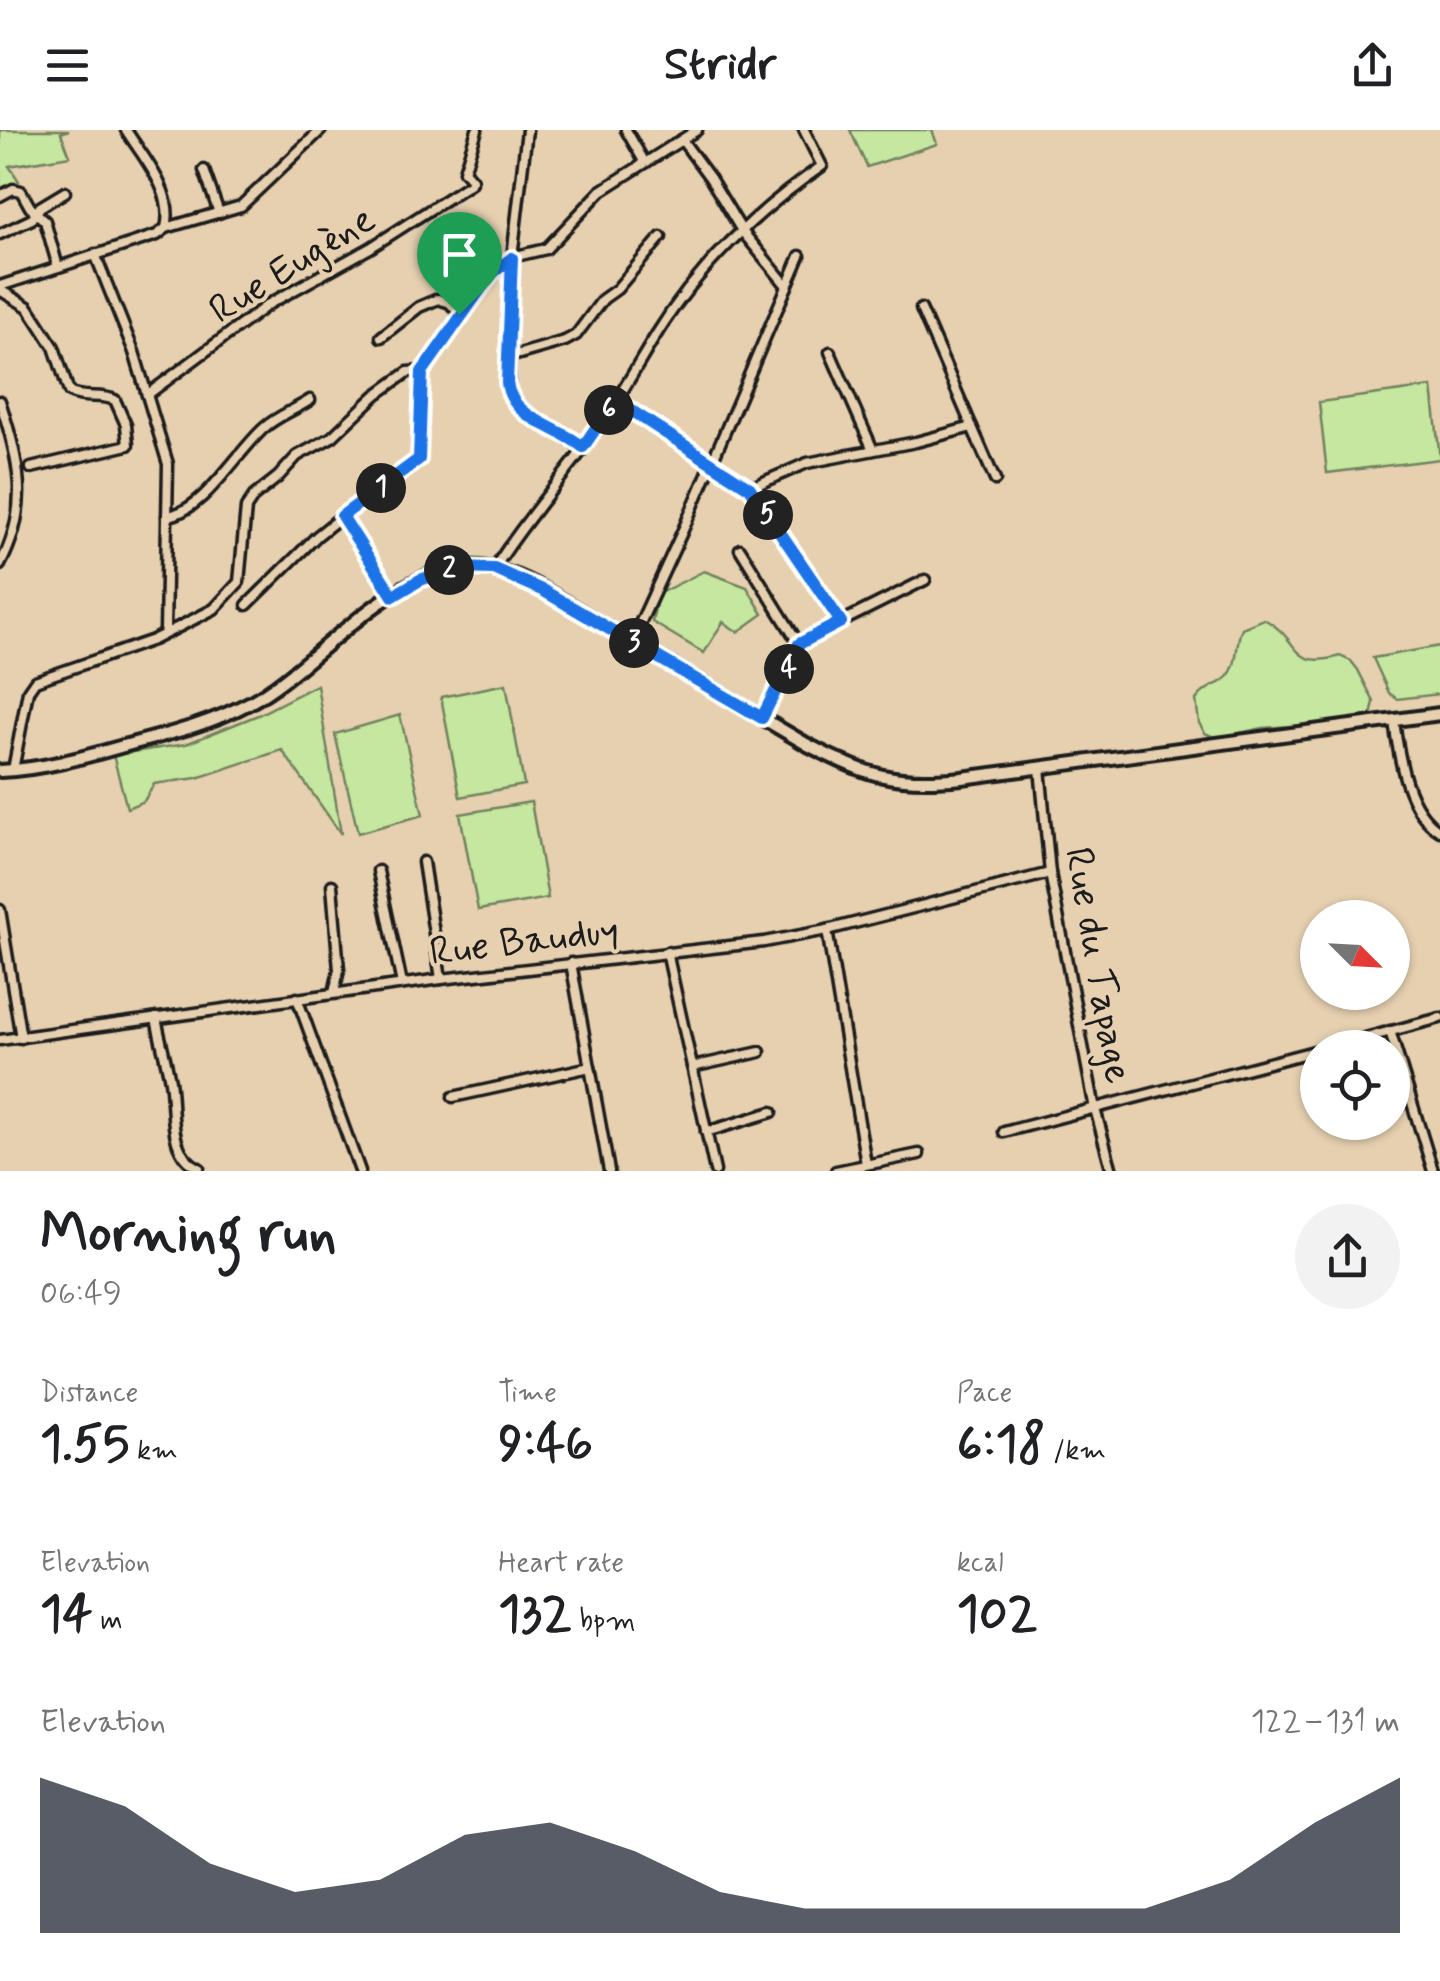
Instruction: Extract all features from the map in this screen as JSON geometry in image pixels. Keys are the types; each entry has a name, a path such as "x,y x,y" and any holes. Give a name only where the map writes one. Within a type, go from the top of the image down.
{"main road":[{"path":"0,771 80,758 193,728 225,715 282,682 342,631 393,596 420,580 456,568 494,569 544,591 844,764 889,779 920,783 1440,714"}],"street":[{"path":"0,288 158,235 166,228 242,206 322,130"},
{"name":"Rue Eugène","path":"147,395 269,304 370,248 470,184 472,180 464,171 477,130"},
{"path":"526,130 512,258 509,395 533,419 583,447"},
{"path":"626,130 644,163"},
{"path":"248,605 317,536 419,459 422,372 459,314 491,274 512,258 546,249 602,191 697,130"},
{"path":"494,569 583,447 666,322 775,198 822,166 804,130"},
{"path":"131,132 162,190 166,228"},
{"path":"682,140 742,231 787,286"},
{"path":"204,170 219,213"},
{"path":"0,196 19,189 45,221 58,267"},
{"path":"0,234 32,218 64,192"},
{"path":"509,357 570,340 661,236"},
{"path":"95,254 134,352 168,464 165,632"},
{"path":"632,641 800,256"},
{"path":"0,288 28,308 54,347 70,392 79,397 104,395 115,400 129,438 128,445 31,468"},
{"path":"381,337 419,308 438,299 450,303 459,314"},
{"path":"921,308 995,480"},
{"path":"830,352 874,450"},
{"path":"13,770 28,691 35,681 140,645 214,609 240,582 246,508 254,496 297,456 332,437 376,394 408,372 422,372"},
{"path":"167,516 178,514 198,499 263,428 310,400"},
{"path":"615,400 750,488 841,622"},
{"path":"0,401 18,455 20,504 0,564"},
{"path":"750,488 807,462 972,427"},
{"path":"342,516 393,596"},
{"path":"740,549 799,644"},
{"path":"762,718 799,644 925,580"},
{"path":"1394,721 1399,756 1422,819 1440,831"},
{"name":"Rue du Tapage","path":"1040,768 1050,873 1095,1110 1112,1171"},
{"path":"423,862 441,979"},
{"path":"378,870 402,984"},
{"name":"Rue Bauduy","path":"0,1040 498,971 764,942 828,930 1050,873"},
{"path":"332,885 339,970 334,993"},
{"path":"0,910 4,961 21,1038"},
{"path":"828,930 866,1164"},
{"path":"667,952 715,1171"},
{"path":"571,963 609,1171"},
{"path":"297,998 360,1171"},
{"path":"156,1018 178,1144 188,1162 200,1168"},
{"path":"1394,1030 1440,1018"},
{"path":"692,1067 760,1052"},
{"path":"1004,1132 1300,1055"},
{"path":"453,1096 590,1067"},
{"path":"1410,1098 1432,1171"},
{"path":"706,1132 772,1112"},
{"path":"836,1171 918,1154"}],"green space":[{"path":"0,130 69,130 61,133 70,156 9,166 19,181 0,192"},
{"path":"850,130 932,130 937,144 867,167"},
{"path":"1432,387 1440,459 1327,473 1319,402"},
{"path":"704,571 747,587 763,614 738,632 723,622 704,653 652,622 658,594"},
{"path":"1264,619 1304,656 1324,660 1340,656 1351,661 1374,702 1371,716 1359,721 1263,728 1216,738 1205,733 1199,723 1196,700 1231,671 1242,628"},
{"path":"1440,646 1440,694 1397,699 1389,693 1373,658"},
{"path":"506,684 524,785 460,797 441,697"},
{"path":"317,685 341,834 282,750 197,778 154,784 144,801 127,808 113,755 186,744 258,715"},
{"path":"400,715 423,815 358,833 335,734"},
{"path":"531,802 548,898 478,910 460,814"}],"route":[{"path":"512,258 507,383 516,404 533,419 583,447 615,400 750,488 841,622 799,644 762,718 544,591 494,569 456,568 420,580 393,596 342,516 419,459 422,372 459,314 491,274 512,258"}]}
